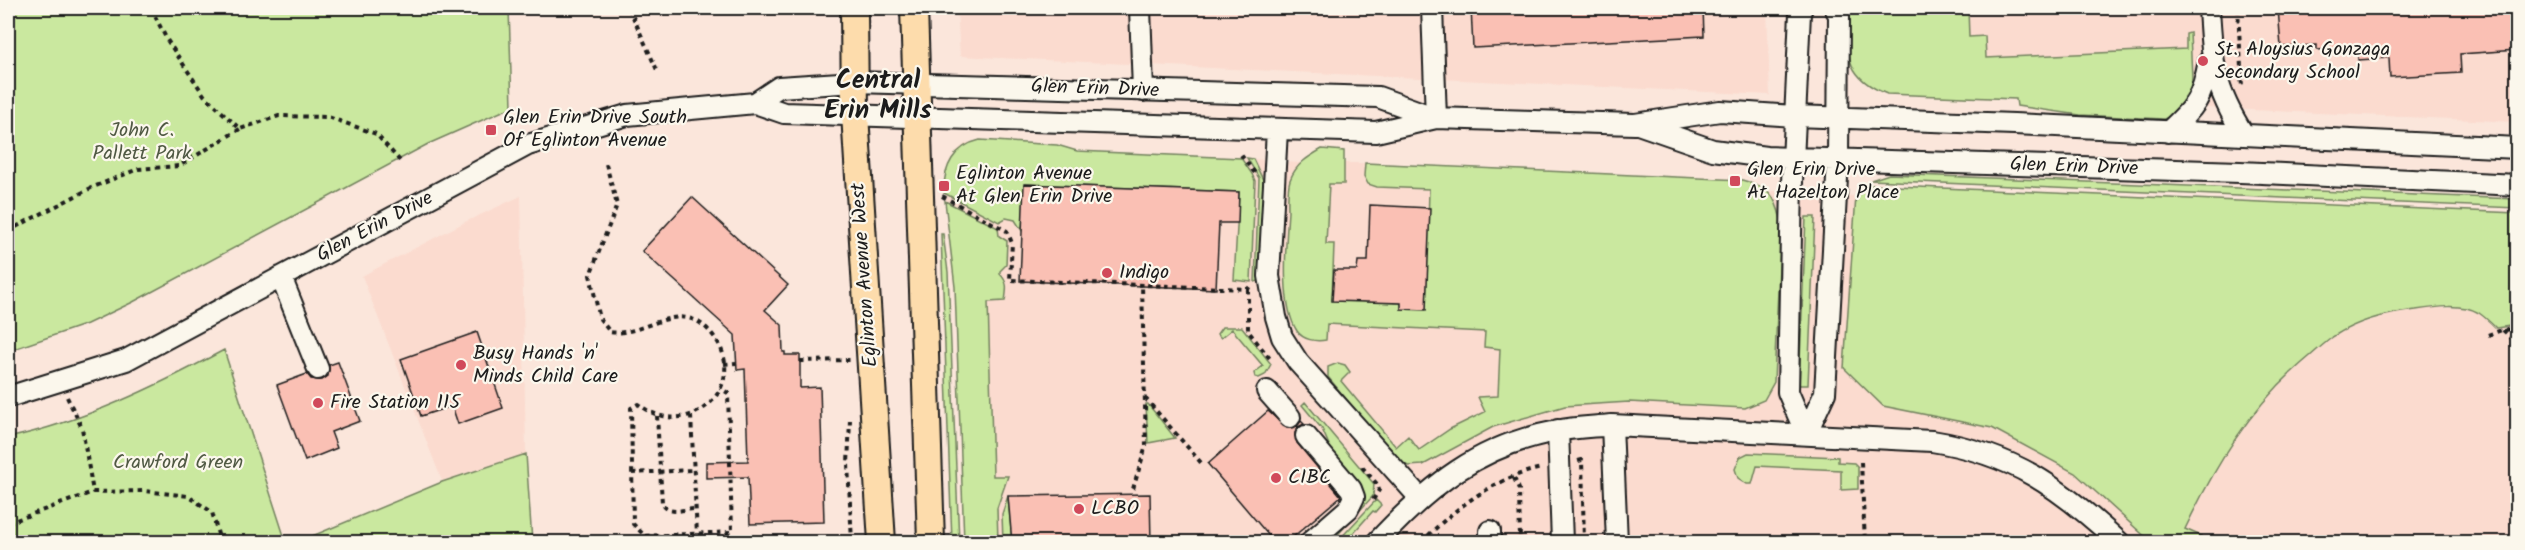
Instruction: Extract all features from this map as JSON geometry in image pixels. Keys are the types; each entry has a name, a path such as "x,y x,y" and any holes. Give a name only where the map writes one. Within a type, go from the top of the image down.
{"main road":[{"name":"Eglinton Avenue West","path":"854,8 855,114 882,543"},
{"path":"914,8 931,543"}],"street":[{"path":"1140,8 1143,91"},
{"path":"1432,8 1436,118"},
{"path":"1802,8 1793,158 1788,392 1806,434"},
{"path":"1806,434 1825,393 1838,160 1839,15 1835,8"},
{"path":"2209,8 2211,50 2218,88 2244,135"},
{"path":"2168,132 2192,110 2204,89 2211,50"},
{"name":"Glen Erin Drive","path":"755,103 779,87 855,82 1378,98 1436,118"},
{"name":"Glen Erin Drive","path":"8,397 126,360 528,145 627,115 755,103 784,113 1376,132 1436,118 1635,124 1720,111 2517,148"},
{"name":"Glen Erin Drive","path":"1635,124 1713,150 1793,158 2240,172 2517,185"},
{"path":"1277,130 1269,276 1275,317 1282,337 1298,362 1420,498"},
{"path":"281,277 318,369"},
{"path":"1267,391 1290,417"},
{"path":"1377,543 1420,498 1451,474 1478,459 1507,445 1558,430 1612,425 1932,441 1984,452 2033,474 2056,488 2119,543"},
{"path":"1612,425 1617,543"},
{"path":"1558,430 1562,543"},
{"path":"1306,436 1352,489 1354,497 1348,509 1310,543"}],"path":[{"path":"151,8 167,40 204,95 240,129"},
{"path":"629,8 657,70"},
{"path":"2238,8 2242,89"},
{"path":"8,231 91,188 138,169 179,166 240,129 279,116 328,117 376,134 400,162"},
{"path":"1241,155 1254,170 1256,178"},
{"path":"606,164 617,205 590,275 600,319 610,332 622,334 661,319 673,317 691,320 707,329 715,338 721,349 724,364 720,388 710,403 691,416 680,418 657,416 638,404 632,408 633,524 645,536 645,543"},
{"path":"941,195 1008,231 1012,243 1010,280 1248,289 1253,282"},
{"path":"1133,489 1146,446 1142,285"},
{"path":"2488,335 2502,330 2517,329"},
{"path":"2502,330 2517,344"},
{"path":"800,361 851,360"},
{"path":"724,364 736,363"},
{"path":"60,381 82,428 93,492"},
{"path":"645,536 732,532 728,393 720,388"},
{"path":"1145,397 1203,465"},
{"path":"657,416 664,507 672,512 695,509"},
{"path":"691,416 697,534"},
{"path":"1422,543 1466,503 1487,489 1535,469 1582,460 1584,543"},
{"path":"1861,462 1865,543"},
{"path":"632,473 693,470"},
{"path":"1514,478 1519,489 1520,543"},
{"path":"8,523 93,492 144,491 188,496 212,512 220,543"},
{"path":"727,533 728,543"}],"shaded area":[{"path":"957,8 1767,8 1770,95 960,56"},
{"name":"St. Aloysius Gonzaga Secondary School","path":"1856,8 2517,8 2517,122 1921,95"},
{"path":"980,140 1057,145 1077,151 1241,158 1299,163 1365,163 1742,180 1762,187 1768,193 1773,191 1856,196 1844,368 1883,406 1992,428 2075,473 2151,542 964,542 955,287 944,180 957,151 966,143"},
{"name":"Busy Hands 'n' Minds Child Care","path":"521,196 526,454 442,481 362,276 465,222"},
{"path":"2428,308 2461,308 2478,312 2496,328 2517,325 2517,542 2199,542 2201,536 2185,529 2206,483 2232,442 2278,384 2334,336 2356,325 2398,312"}],"green space":[{"name":"John C. Pallett Park","path":"8,8 509,8 512,107 428,144 133,302 87,324 8,351"},
{"path":"1847,8 1968,8 1969,37 1985,36 1986,58 2186,49 2186,34 2190,33 2191,88 2182,101 2179,112 2164,119 2080,115 2017,106 2016,99 1887,94 1861,79 1854,70 1848,49"},
{"path":"980,140 1057,145 1077,151 1241,158 1255,181 1251,282 1234,280 1239,192 1025,184 1022,231 1015,220 1006,218 999,222 944,193 948,166 952,159 963,147"},
{"path":"1322,149 1344,151 1344,184 1329,184 1326,244 1334,244 1332,300 1401,303 1401,309 1426,309 1429,189 1377,187 1368,184 1364,176 1365,163 1742,180 1765,189 1773,198 1781,220 1774,382 1764,400 1745,408 1629,402 1565,406 1493,427 1423,465 1408,466 1396,459 1328,377 1328,367 1338,363 1345,365 1350,372 1341,381 1396,447 1408,436 1419,450 1450,429 1485,412 1478,397 1498,396 1500,349 1484,347 1485,332 1327,324 1326,340 1318,341 1310,340 1297,331 1288,306 1286,290 1288,187 1299,165"},
{"path":"1247,158 1253,159 1263,180 1259,281 1255,282 1259,178"},
{"path":"1889,174 2517,199 2517,208 1871,180"},
{"path":"1871,185 2517,213 2517,325 2496,328 2472,310 2440,307 2374,318 2334,336 2302,363 2266,399 2221,461 2185,529 2201,536 2199,542 2151,542 2075,473 1992,428 1883,406 1844,368 1856,196"},
{"path":"945,201 998,228 999,236 1007,241 1006,265 1000,271 1006,286 1005,301 988,302 993,476 1008,476 997,508 998,542 964,542 955,287"},
{"path":"1806,217 1815,217 1808,385 1799,385"},
{"path":"941,234 943,234 948,272 959,542 952,542"},
{"path":"1222,327 1242,327 1271,364 1265,375 1255,377 1254,373 1263,366 1232,329 1221,338 1217,334"},
{"name":"Crawford Green","path":"224,350 286,542 8,542 8,438 65,422 119,402"},
{"path":"1305,402 1374,484 1373,496 1331,542 1319,542 1357,510 1322,429 1302,405"},
{"path":"1146,404 1148,404 1175,438 1148,443"},
{"path":"1748,453 1838,457 1838,462 1854,463 1858,467 1858,489 1841,490 1841,470 1757,466 1752,484 1747,484 1738,478 1735,469 1740,457"},
{"path":"526,454 532,542 298,542 442,482"},
{"path":"1008,496 1012,542 1003,542 1002,514"},
{"path":"1376,500 1381,505 1375,512 1373,511 1345,542 1337,542"}],"building":[{"path":"1471,8 1703,8 1704,36 1473,48"},
{"path":"2278,8 2517,8 2517,50 2460,54 2461,73 2390,77 2389,58 2358,60 2358,47 2317,50 2317,45 2281,47"},
{"path":"1024,184 1239,192 1238,223 1219,223 1216,289 1020,281"},
{"path":"692,197 788,285 765,310 782,325 785,355 800,355 800,388 820,387 824,522 750,524 748,477 706,478 706,462 748,461 745,369 737,370 735,335 642,251"},
{"path":"1370,205 1430,208 1426,310 1401,309 1401,303 1332,301 1334,270 1357,270 1358,261 1368,261"},
{"path":"477,332 503,408 458,424 452,406 421,416 401,359"},
{"name":"Fire Station 115","path":"338,362 360,421 331,432 337,448 305,461 277,385 307,374 311,379 322,380 328,376 329,365"},
{"name":"CIBC","path":"1268,411 1287,428 1297,426 1301,421 1304,424 1298,427 1295,433 1297,443 1341,496 1286,543 1275,543 1208,464"},
{"name":"LCBO","path":"1150,494 1151,543 1012,543 1008,496"}],"place":[{"name":"St. Aloysius Gonzaga Secondary School","path":"2203,61"},
{"name":"Glen Erin Drive South Of Eglinton Avenue","path":"491,130"},
{"name":"Glen Erin Drive At Hazelton Place","path":"1735,181"},
{"name":"Eglinton Avenue At Glen Erin Drive","path":"944,186"},
{"name":"Indigo","path":"1107,273"},
{"name":"Busy Hands 'n' Minds Child Care","path":"461,365"},
{"name":"Fire Station 115","path":"318,403"},
{"name":"CIBC","path":"1276,478"},
{"name":"LCBO","path":"1079,509"}],"district":[{"name":"Central Erin Mills","path":"878,96"}]}
